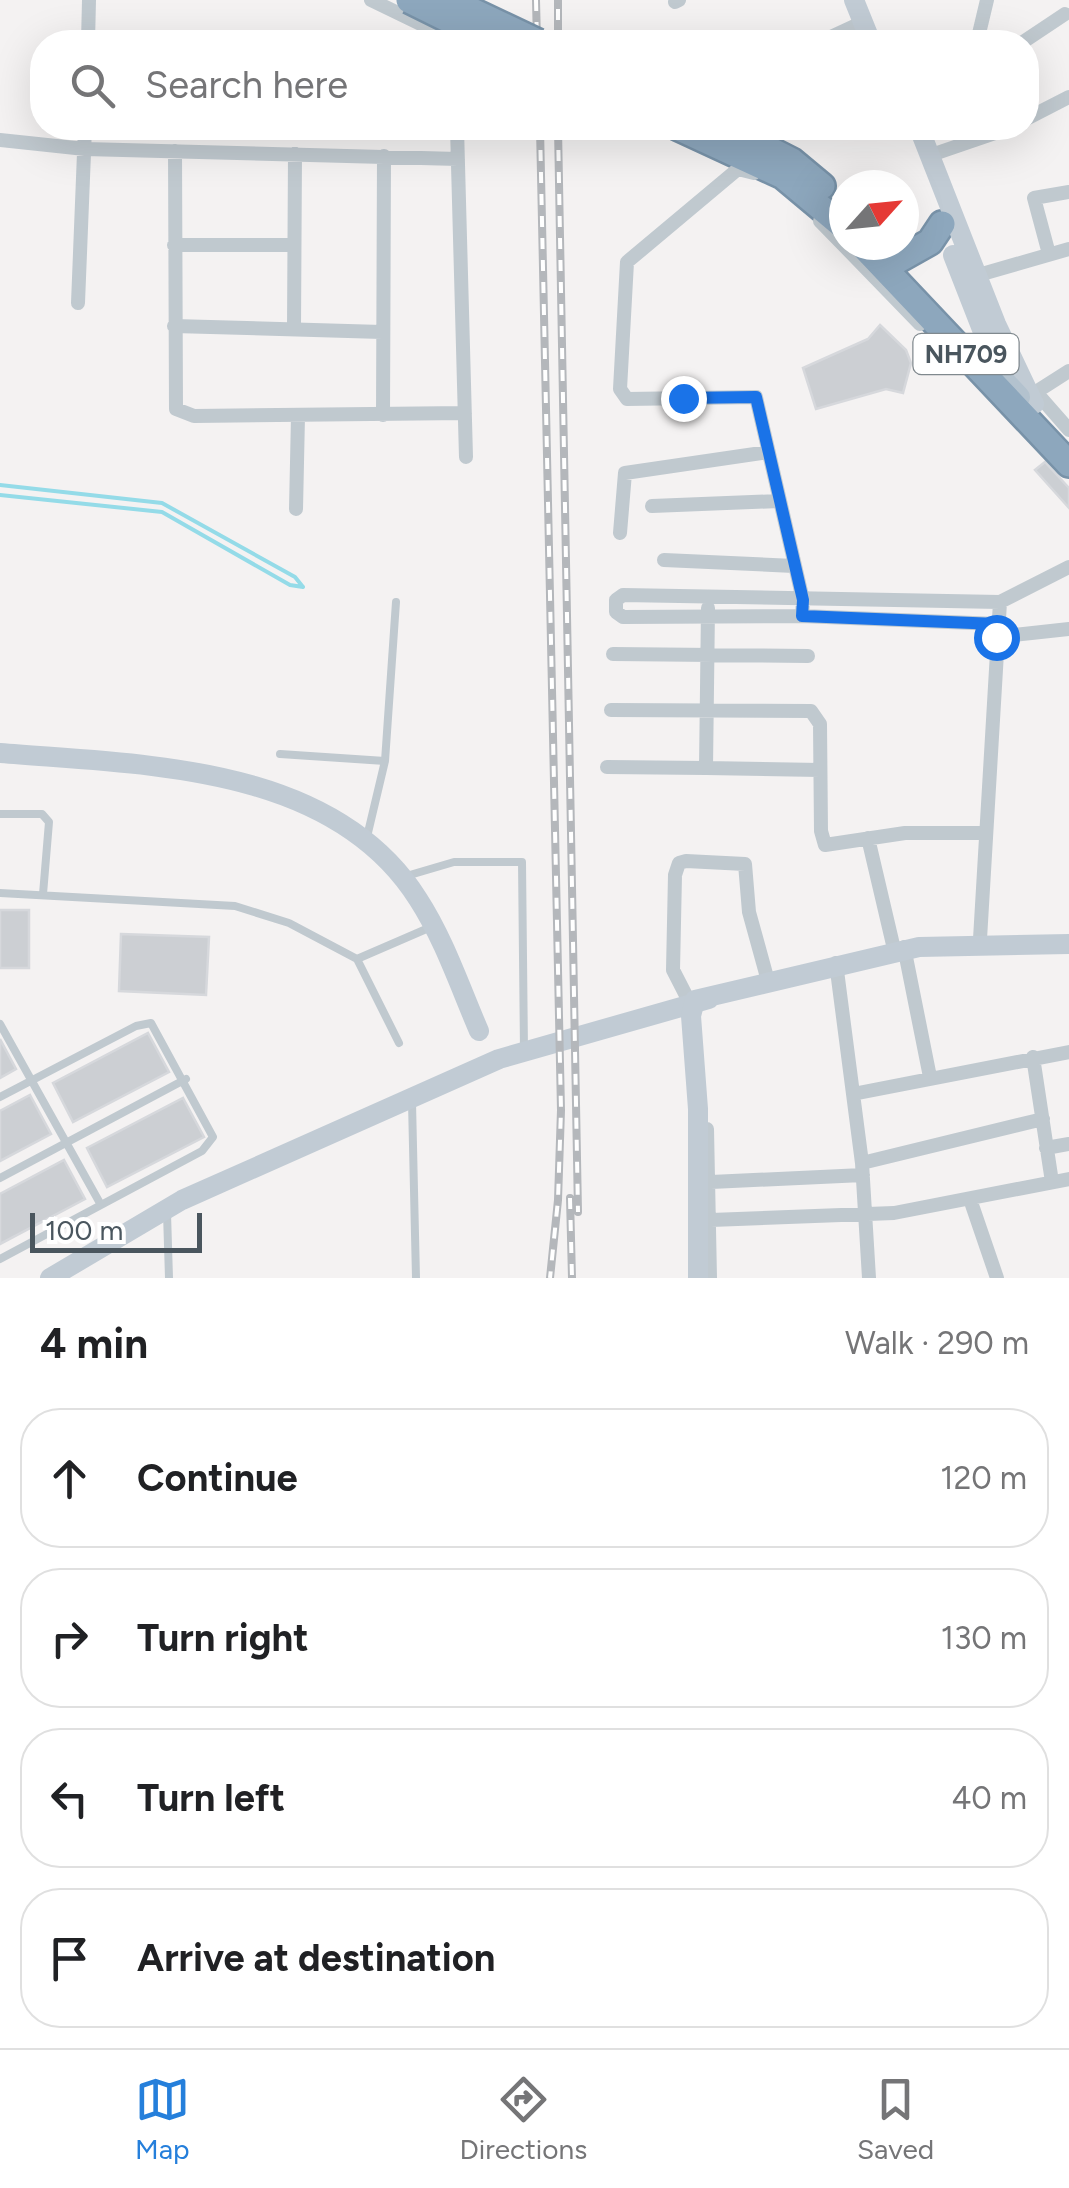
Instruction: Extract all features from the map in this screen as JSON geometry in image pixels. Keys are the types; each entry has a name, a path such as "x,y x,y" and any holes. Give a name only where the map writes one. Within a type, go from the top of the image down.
{"highway":[{"path":"410,0 470,30"},
{"path":"448,0 512,30"},
{"path":"712,140 788,168 829,211"},
{"path":"745,140 829,196"},
{"path":"919,245 930,242 942,224"},
{"name":"NH709","path":"879,260 1035,398 1069,442"},
{"name":"NH709","path":"897,260 989,356 1069,464"}],"main road":[{"path":"989,356 1069,450"}],"street":[{"path":"88,30 89,0"},
{"path":"370,0 428,30"},
{"path":"447,30 448,0"},
{"path":"854,0 866,30"},
{"path":"869,0 881,30"},
{"path":"980,30 987,0"},
{"path":"1039,33 1067,17 1056,0"},
{"path":"846,30 863,22"},
{"path":"1039,113 1069,98"},
{"path":"0,140 85,149 458,159"},
{"path":"78,303 85,140"},
{"path":"457,140 466,457"},
{"path":"909,140 989,356"},
{"path":"926,140 989,356"},
{"path":"929,140 1035,398 1069,430"},
{"path":"937,154 976,140"},
{"path":"174,151 176,409 194,416 465,413"},
{"path":"294,330 295,154"},
{"path":"383,415 384,156"},
{"path":"802,608 758,400 753,394 628,399 620,389 628,262 741,168 804,206 1069,478"},
{"path":"1049,254 1034,198 1069,192"},
{"path":"174,245 294,245"},
{"path":"982,274 1069,249"},
{"path":"174,326 382,332"},
{"path":"1035,398 1069,371"},
{"path":"296,509 298,416"},
{"path":"620,533 625,473 768,452"},
{"path":"652,506 779,501"},
{"path":"664,560 794,566"},
{"path":"1069,567 1000,602 802,608 709,617 623,617 616,612 620,596 707,597 802,608 997,631 1069,629"},
{"path":"706,768 707,597"},
{"path":"980,939 1000,602"},
{"path":"612,654 808,656"},
{"path":"612,710 816,713 825,845 905,832 984,833"},
{"path":"0,753 198,770 260,788 320,812 366,841 401,878 432,926 479,1031"},
{"path":"607,768 820,770"},
{"path":"868,838 930,1077"},
{"path":"710,1278 711,1182 700,1041 692,1004 673,970 675,875 686,861 745,864 749,912 768,981"},
{"path":"50,1278 166,1208 299,1144 524,1050 899,948 980,939 1068,945"},
{"path":"698,1278 698,1109 691,1016 695,1000 919,946 1068,945"},
{"path":"836,963 863,1169 868,1278"},
{"path":"853,1094 1069,1052"},
{"path":"1033,1058 1052,1182"},
{"path":"711,1182 863,1169 1043,1119"},
{"path":"1046,1148 1069,1144"},
{"path":"711,1220 867,1215 971,1202 1069,1180"},
{"path":"971,1202 996,1278"}],"lane":[{"path":"366,841 386,760 396,602"},
{"path":"280,754 386,760"},
{"path":"0,814 42,814 50,822 44,894"},
{"path":"401,878 454,862 522,862 524,1050"},
{"path":"0,893 235,906 290,923 357,959 399,1043"},
{"path":"357,959 432,926"},
{"path":"0,1097 144,1022 158,1028 212,1128 209,1144 0,1259"},
{"path":"0,1024 102,1205"},
{"path":"0,1178 186,1080"},
{"path":"412,1097 416,1278"},
{"path":"166,1208 170,1278"}],"building":[{"path":"880,325 906,350 911,363 903,393 886,389 816,409 803,368 868,339"},
{"path":"1045,462 1069,488 1069,508 1035,470"},
{"path":"0,910 29,910 29,968 0,968"},
{"path":"121,934 209,937 206,995 119,991"},
{"path":"148,1033 169,1072 73,1122 53,1083"},
{"path":"0,1039 16,1069 0,1078"},
{"path":"30,1095 51,1134 0,1161 0,1111"},
{"path":"183,1098 204,1137 107,1187 87,1148"},
{"path":"64,1160 85,1199 0,1244 0,1194"}],"waterway":[{"path":"0,485 162,503 295,577 303,587"},
{"path":"0,495 162,512 290,585 303,587"}],"railway":[{"path":"536,0 537,30"},
{"path":"558,0 558,30"},
{"path":"540,140 561,1110 550,1278"},
{"path":"558,140 578,1212"},
{"path":"570,1198 572,1278"}],"route":[{"path":"683,398 753,394 758,400 803,600 802,616 997,624 996,637"}]}
